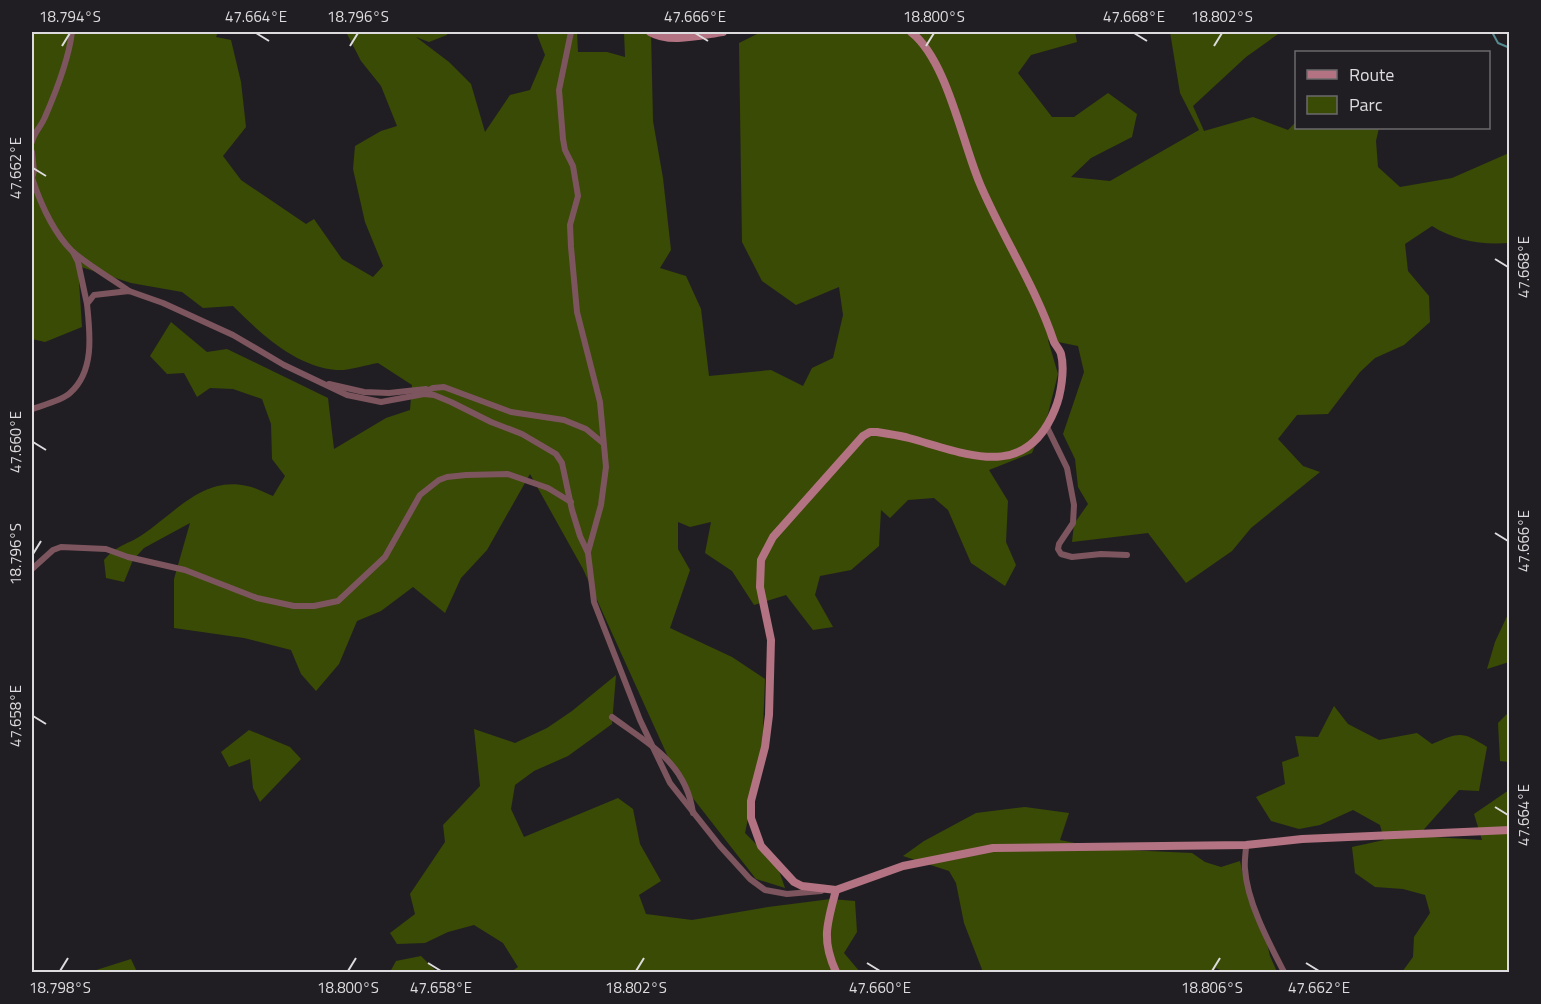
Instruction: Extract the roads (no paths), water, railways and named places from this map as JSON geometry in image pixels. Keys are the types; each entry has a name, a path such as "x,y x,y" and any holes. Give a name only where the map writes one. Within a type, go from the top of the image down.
{"street":[{"path":"32,142 34,131 44,120 70,47 72,32"},
{"path":"571,32 560,90 563,139 565,150 573,166 578,196 570,225 571,255 577,312 600,402 606,467 601,505 588,553"},
{"path":"650,32 656,35 690,37 723,32"},
{"path":"836,890 802,886 787,877 761,846 751,818 751,801 765,747 769,715 771,640 760,578 761,560 765,551 786,521 850,449 870,432 908,438 937,447 994,458 1019,453 1030,447 1047,428 1058,401 1061,386 1061,354 1015,251 981,185 939,71 911,32"},
{"path":"32,152 34,171 32,178 37,195 78,262 87,304 90,348 85,370 69,394 32,409"},
{"path":"72,250 129,291 210,323 278,362 347,395 381,402 419,395 434,396 522,434 556,454 565,473 580,536 588,553 594,602 640,720 670,783 720,846 750,879 765,890 787,894 836,890 903,866 993,848 1246,845 1302,839 1509,830"},
{"path":"87,304 93,296 129,291"},
{"path":"323,383 364,392 389,393 444,387 511,411 558,418 586,429 604,444"},
{"path":"419,395 426,389"},
{"path":"1047,428 1067,468 1074,506 1073,524 1058,549 1064,555 1072,556 1127,555"},
{"path":"32,569 53,550 61,547 106,549 128,557 185,570 257,598 294,606 314,606 338,601 385,557 420,495 439,480 447,477 491,474 514,476 548,488 571,502"},
{"path":"612,717 665,757 678,770 691,798 693,813"},
{"path":"1246,845 1245,868 1249,892 1273,952 1284,972"},
{"path":"836,890 825,931 831,962 836,972"}],"waterway":[{"path":"1492,32 1498,43 1510,48"}]}
